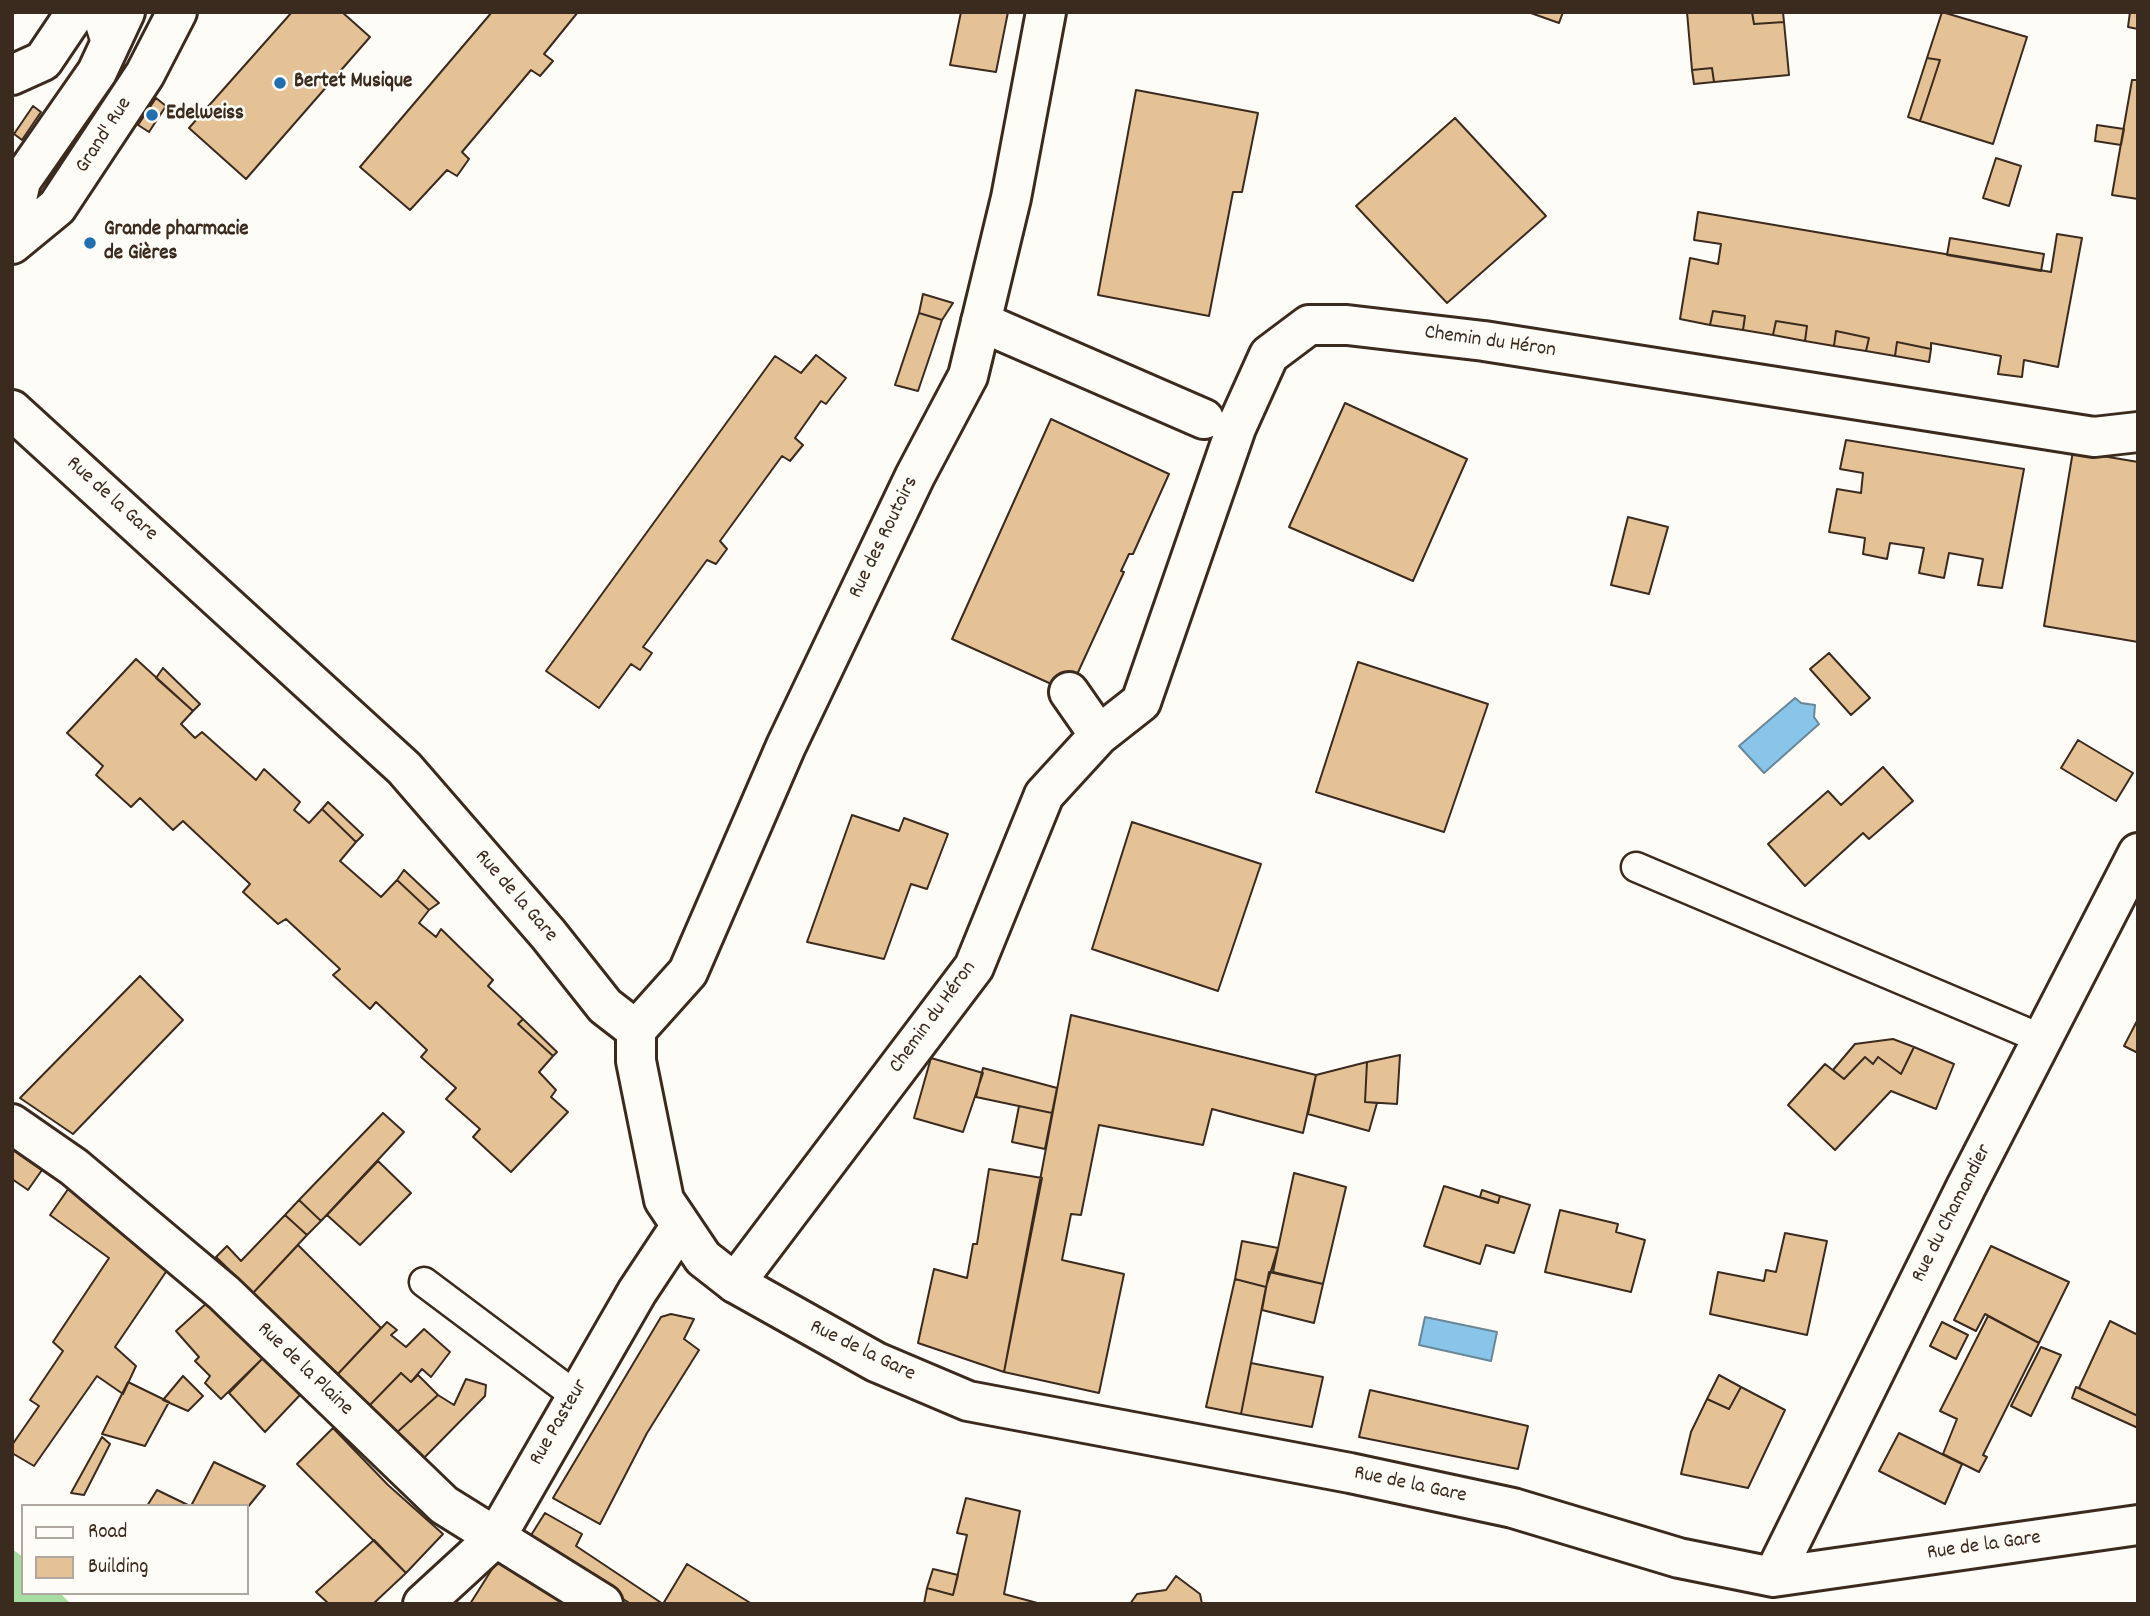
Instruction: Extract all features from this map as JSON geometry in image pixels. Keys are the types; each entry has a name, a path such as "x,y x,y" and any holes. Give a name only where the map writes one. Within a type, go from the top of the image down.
{"street":[{"path":"12,75 43,61 76,12"},
{"name":"Grand' Rue","path":"12,221 20,181 97,72 125,12"},
{"name":"Grand' Rue","path":"12,244 57,207 145,74 177,12"},
{"name":"Rue des Routoirs","path":"636,1030 688,972 786,746 909,488 968,376 1011,198 1046,12"},
{"path":"981,322 1204,419"},
{"name":"Chemin du Héron","path":"735,1283 974,967 1044,795 1099,735 1141,702 1236,428 1269,355 1309,325 1347,325 1484,341 2094,437 2138,432"},
{"name":"Rue de la Gare","path":"12,410 404,768 548,934 605,1006 636,1030 636,1061 664,1200 680,1227 704,1258 735,1283 876,1362 968,1401 1350,1473 1513,1508 1679,1558 1773,1577 2138,1525"},
{"path":"1069,692 1099,735"},
{"name":"Rue du Chamandier","path":"1773,1577 2138,853"},
{"name":"Rue de la Plaine","path":"12,1124 74,1167 224,1293 444,1505 603,1604"},
{"name":"Rue Pasteur","path":"423,1604 496,1537 576,1396 680,1227"}],"lane":[{"path":"96,12 108,49"},
{"path":"1636,867 2042,1039"},
{"path":"424,1282 576,1396"}],"green space":[{"path":"12,1549 21,1556 21,1595 62,1595 71,1604 12,1604"}],"water":[{"path":"1795,698 1801,703 1815,705 1814,717 1819,724 1764,773 1739,746"},
{"path":"1425,1317 1497,1332 1491,1361 1419,1345"}],"building":[{"name":"Bertet Musique","path":"292,12 342,12 370,37 246,179 189,128"},
{"path":"492,12 578,12 544,54 553,61 540,76 531,70 462,152 469,159 457,176 447,170 410,210 360,167"},
{"path":"961,12 1008,12 996,72 950,65"},
{"path":"1528,12 1563,12 1559,23"},
{"path":"1687,12 1752,12 1754,24 1784,22 1789,75 1714,82 1712,68 1692,70"},
{"path":"1752,12 1783,12 1784,22 1754,24"},
{"path":"1942,12 2027,37 1993,144 1920,121 1940,60 1927,58"},
{"path":"2130,12 2138,13 2138,29 2128,27"},
{"path":"1927,58 1940,60 1920,121 1908,117"},
{"path":"1712,68 1714,82 1694,84 1692,70"},
{"path":"2132,80 2138,80 2138,199 2112,195"},
{"path":"1136,90 1258,113 1242,192 1233,192 1209,316 1098,295"},
{"name":"Edelweiss","path":"156,98 166,106 149,132 138,125"},
{"path":"33,106 41,112 22,140 14,134"},
{"path":"1455,118 1546,216 1447,303 1356,206"},
{"path":"2097,125 2124,129 2121,145 2095,141"},
{"path":"1996,158 2021,166 2009,206 1983,198"},
{"path":"1698,212 2051,272 2057,234 2082,238 2058,367 2024,360 2022,377 1998,374 2001,356 1931,343 1931,349 1897,342 1895,356 1866,351 1869,338 1836,331 1834,346 1805,341 1807,326 1776,321 1773,335 1743,330 1745,316 1713,311 1710,325 1680,319 1690,258 1718,264 1721,244 1694,240"},
{"path":"1950,238 2044,254 2041,271 1947,255"},
{"path":"923,294 953,303 942,320 919,313"},
{"path":"1713,311 1745,316 1743,330 1710,325"},
{"path":"919,313 942,320 918,391 895,385"},
{"path":"1776,321 1807,326 1805,341 1773,335"},
{"path":"1836,331 1869,338 1866,351 1834,346"},
{"path":"1897,342 1931,349 1929,362 1895,356"},
{"path":"816,355 846,378 826,404 821,401 795,438 803,445 790,461 782,456 720,541 727,549 716,564 707,560 643,647 652,653 640,670 631,664 599,708 546,671 775,356 801,373"},
{"path":"1345,403 1467,459 1413,581 1289,527"},
{"path":"1051,419 1169,474 1133,554 1129,554 1121,571 1124,572 1069,692 952,639"},
{"path":"1846,440 2024,469 2002,588 1978,585 1983,559 1949,553 1944,578 1919,573 1924,548 1890,543 1887,559 1863,554 1865,538 1829,532 1837,489 1861,493 1863,473 1840,469"},
{"path":"2073,451 2138,462 2138,642 2044,626"},
{"path":"1628,517 1668,527 1649,594 1611,585"},
{"path":"1829,653 1870,698 1851,715 1810,669"},
{"path":"136,659 193,711 181,724 195,738 202,732 256,780 264,769 300,802 294,810 309,823 322,809 356,842 340,861 381,897 397,880 429,910 419,923 436,937 441,929 493,980 488,986 523,1019 518,1024 553,1056 539,1072 556,1090 551,1097 568,1112 511,1172 473,1137 480,1129 446,1099 456,1088 421,1057 427,1050 376,1002 370,1009 333,975 340,969 286,919 278,924 243,892 250,884 183,821 173,830 140,798 131,807 96,775 103,766 67,733"},
{"path":"1358,662 1488,704 1444,832 1316,792"},
{"path":"163,668 200,704 193,711 156,678"},
{"path":"2078,740 2133,773 2116,801 2061,768"},
{"path":"1883,767 1913,801 1869,839 1863,833 1805,886 1768,844 1828,791 1841,805"},
{"path":"328,802 363,835 356,842 322,809"},
{"path":"852,815 899,831 904,818 948,834 927,889 911,884 884,959 807,942"},
{"path":"1132,822 1261,864 1218,991 1092,949"},
{"path":"404,870 439,903 429,910 397,880"},
{"path":"140,976 183,1020 73,1134 20,1098"},
{"path":"1071,1015 1316,1075 1303,1133 1212,1109 1203,1145 1099,1125 1081,1215 1071,1214 1062,1260 1124,1274 1099,1393 1004,1372"},
{"path":"523,1019 557,1052 553,1056 518,1024"},
{"path":"2138,1019 2138,1053 2124,1046"},
{"path":"1893,1039 1914,1047 1901,1074 1878,1057 1873,1064 1865,1057 1844,1079 1833,1070 1855,1044"},
{"path":"1914,1047 1954,1064 1936,1109 1891,1091 1835,1150 1788,1105 1825,1064 1844,1079 1865,1057 1873,1064 1878,1057 1901,1074"},
{"path":"1400,1055 1397,1104 1365,1102 1367,1062"},
{"path":"931,1058 983,1073 963,1132 914,1118"},
{"path":"1367,1062 1365,1102 1377,1103 1369,1131 1308,1114 1316,1075"},
{"path":"983,1068 1057,1088 1052,1113 976,1097"},
{"path":"1019,1106 1052,1113 1045,1149 1012,1142"},
{"path":"383,1113 404,1132 321,1221 299,1200"},
{"path":"12,1149 42,1170 28,1190 12,1179"},
{"path":"378,1161 411,1193 360,1245 327,1215"},
{"path":"989,1169 1042,1178 1004,1372 918,1343 934,1269 967,1278 973,1244 977,1244"},
{"path":"1294,1173 1346,1187 1323,1284 1273,1272"},
{"path":"71,1185 172,1263 115,1347 136,1366 123,1394 97,1376 34,1466 12,1453 12,1445 39,1406 30,1400 63,1351 53,1342 109,1258 50,1215"},
{"path":"1444,1186 1498,1203 1500,1196 1530,1205 1514,1253 1486,1245 1480,1264 1424,1246"},
{"path":"1482,1190 1500,1196 1498,1203 1480,1197"},
{"path":"299,1200 321,1221 307,1235 285,1215"},
{"path":"1560,1210 1618,1224 1616,1232 1645,1240 1631,1292 1545,1272"},
{"path":"285,1215 307,1235 253,1293 216,1257 227,1246 241,1261"},
{"path":"1785,1233 1827,1241 1807,1335 1710,1314 1718,1272 1764,1281 1766,1270 1776,1272"},
{"path":"1242,1241 1278,1248 1266,1287 1235,1279"},
{"path":"298,1245 381,1328 335,1377 253,1293"},
{"path":"1991,1246 2069,1282 2039,1343 1985,1314 1976,1331 1954,1320"},
{"path":"1269,1272 1323,1284 1314,1323 1262,1310"},
{"path":"1235,1279 1266,1287 1241,1414 1206,1407"},
{"path":"209,1301 264,1357 221,1399 205,1383 210,1376 195,1361 199,1357 176,1331"},
{"path":"671,1314 694,1319 684,1339 699,1350 647,1433 600,1524 553,1498 661,1317"},
{"path":"1988,1316 2039,1343 1983,1455 1987,1457 1979,1472 1943,1454 1957,1419 1940,1411"},
{"path":"2110,1321 2138,1335 2138,1416 2079,1388"},
{"path":"387,1322 397,1330 391,1335 406,1347 424,1329 450,1352 431,1377 422,1369 411,1382 401,1373 366,1409 335,1377"},
{"path":"1942,1322 1968,1335 1956,1359 1930,1346"},
{"path":"2041,1347 2061,1355 2031,1416 2011,1406"},
{"path":"264,1357 300,1395 265,1432 229,1393"},
{"path":"1251,1363 1323,1377 1312,1427 1241,1414"},
{"path":"401,1373 411,1382 418,1375 438,1395 393,1436 366,1409"},
{"path":"1719,1375 1741,1387 1729,1409 1707,1399"},
{"path":"183,1376 203,1396 188,1411 163,1400"},
{"path":"466,1379 486,1385 485,1396 420,1462 393,1436 438,1395 454,1405"},
{"path":"128,1382 169,1402 145,1446 102,1434"},
{"path":"1741,1387 1785,1410 1748,1488 1681,1474 1691,1432 1707,1399 1729,1409"},
{"path":"2076,1387 2138,1416 2138,1428 2072,1398"},
{"path":"1370,1390 1528,1426 1518,1469 1359,1437"},
{"path":"333,1428 388,1485 443,1534 406,1573 297,1464"},
{"path":"1899,1433 1962,1464 1945,1504 1879,1471"},
{"path":"102,1437 110,1444 84,1495 71,1493"},
{"path":"214,1462 265,1486 248,1507 248,1504 192,1504"},
{"path":"157,1490 186,1504 148,1504"},
{"path":"966,1498 1020,1511 1004,1594 1041,1604 924,1604 927,1588 953,1595 967,1535 957,1533"},
{"path":"545,1513 582,1534 576,1546 663,1604 631,1604 528,1540"},
{"path":"374,1540 406,1573 373,1604 329,1604 316,1592"},
{"path":"499,1558 569,1604 470,1604"},
{"path":"687,1564 752,1604 663,1604"},
{"path":"933,1569 958,1575 953,1595 927,1588"},
{"path":"1176,1576 1200,1594 1202,1604 1130,1604 1137,1594 1166,1590"}],"place":[{"name":"Bertet Musique","path":"280,83"},
{"name":"Edelweiss","path":"152,115"},
{"name":"Grande pharmacie de Gières","path":"90,243"}]}
